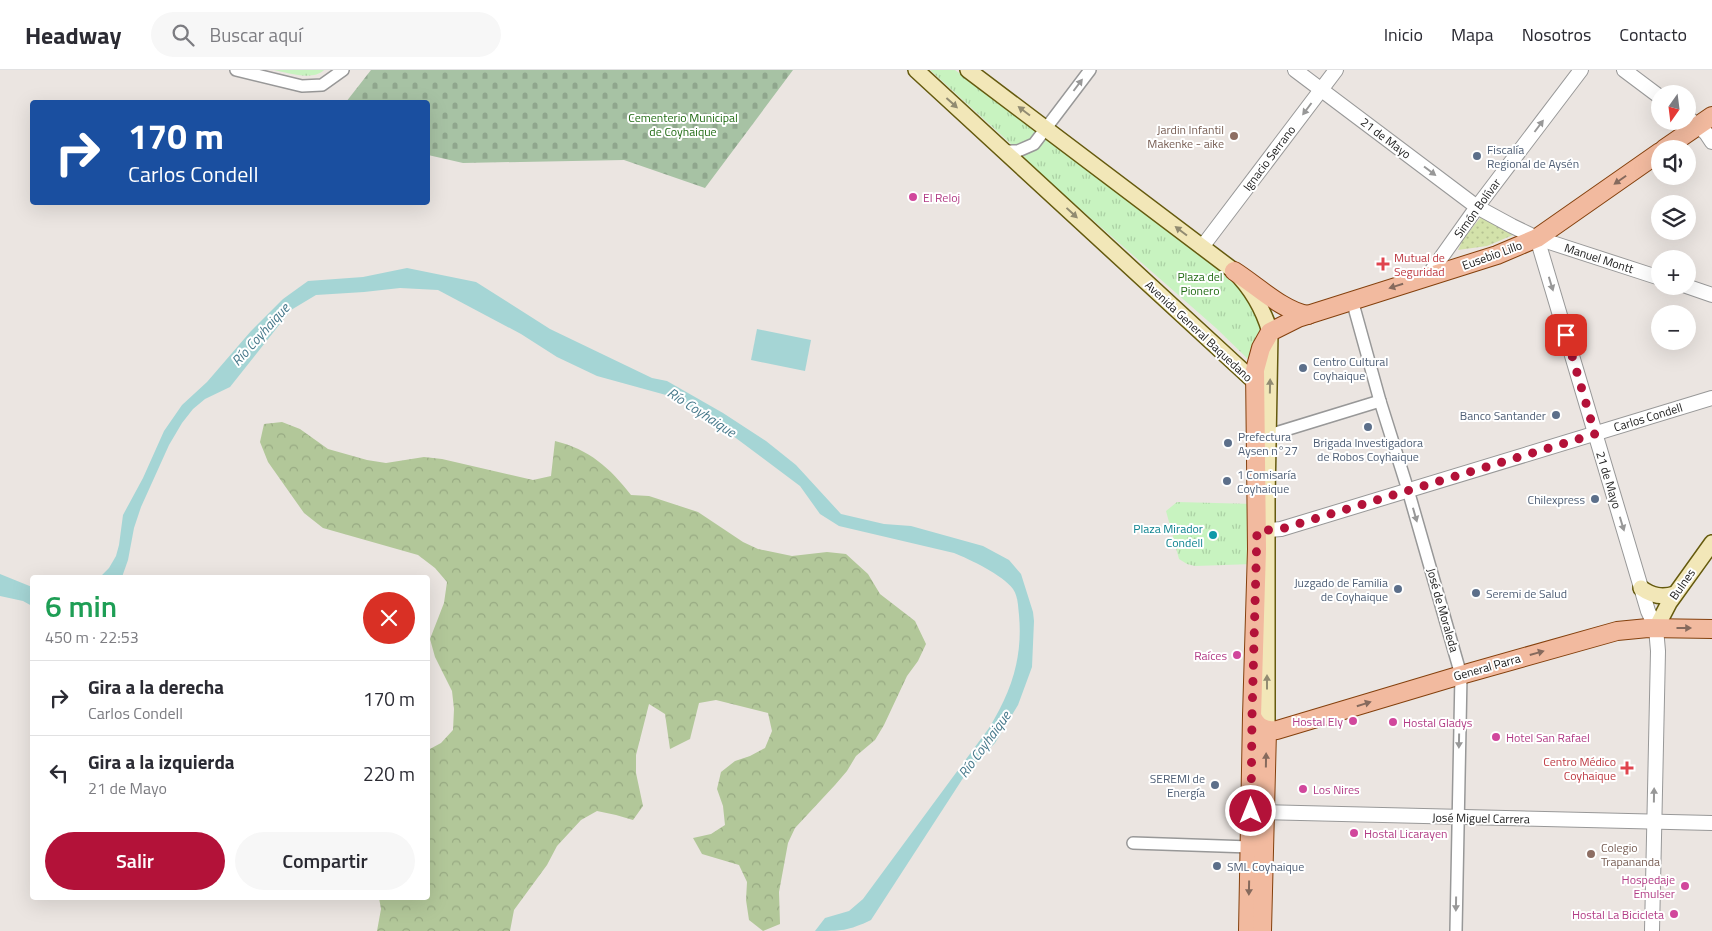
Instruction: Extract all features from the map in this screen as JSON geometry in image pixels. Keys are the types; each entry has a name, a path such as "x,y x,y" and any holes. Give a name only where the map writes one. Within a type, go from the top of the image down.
{"main road":[{"name":"Avenida General Baquedano","path":"916,70 1255,382 1262,531 1267,731 1258,812 1250,847 1248,931"},
{"name":"Avenida General Baquedano","path":"968,70 1234,271 1256,298 1267,320 1270,332 1269,435 1252,716 1258,812 1262,931"},
{"path":"1675,140 1699,120"},
{"name":"Eusebio Lillo","path":"1270,332 1308,315 1497,255 1537,238 1651,158"},
{"path":"1234,271 1286,307 1295,312 1308,315"},
{"path":"1255,382 1258,356 1270,332"},
{"name":"Bulnes","path":"1656,628 1675,594 1712,542"},
{"path":"1641,588 1652,595 1675,594"},
{"name":"General Parra","path":"1267,731 1287,728 1461,675 1617,631 1638,628 1712,628"},
{"path":"1252,716 1258,726 1267,731"}],"street":[{"path":"236,70 302,86 322,86 341,71"},
{"path":"1005,151 1018,151 1029,147 1038,140 1090,70"},
{"name":"21 de Mayo","path":"1295,70 1477,207 1537,238 1641,588 1656,628 1658,650 1652,931"},
{"name":"Ignacio Serrano","path":"1202,247 1336,70"},
{"name":"Simón Bolívar","path":"1428,276 1477,207 1581,70"},
{"path":"1624,70 1651,90"},
{"path":"1699,120 1712,142"},
{"name":"Manuel Montt","path":"1537,238 1651,275"},
{"path":"1696,289 1712,295"},
{"name":"José de Moraleda","path":"1352,300 1461,675 1456,931"},
{"name":"Carlos Condell","path":"1262,531 1281,529 1712,398"},
{"path":"1269,435 1380,401"},
{"name":"José Miguel Carrera","path":"1258,812 1712,823"},
{"path":"1132,843 1250,847"}],"green space":[{"path":"274,70 324,70 307,76"},
{"name":"Cementerio Municipal de Coyhaique","path":"371,70 793,70 705,188 624,160 463,163 430,155 430,100 348,100"},
{"name":"Plaza del Pionero","path":"930,70 955,70 1189,243 1240,286 1256,312 1262,329 1254,365 1216,328 1037,171 1010,143"},
{"path":"1481,217 1513,235 1487,246 1458,250 1463,239"},
{"path":"282,422 300,429 328,449 367,460 386,463 424,457 442,459 533,480 551,476 555,441 578,449 598,461 615,476 631,495 649,496 698,512 743,542 758,549 792,556 827,552 846,554 868,574 880,594 915,621 926,644 918,661 907,676 875,740 856,756 847,771 795,828 788,843 779,892 780,924 763,931 749,920 746,900 747,882 739,865 702,854 693,838 711,834 725,825 723,806 717,789 721,772 735,761 765,748 772,731 768,713 716,700 699,703 690,739 670,749 665,714 649,704 636,755 636,773 643,806 633,820 597,811 581,820 557,846 547,865 514,910 510,931 377,931 381,909 379,900 430,900 430,749 441,743 453,730 454,709 452,691 435,657 430,639 444,603 447,582 435,568 418,555 323,528 304,513 268,462 260,442 264,424"},
{"name":"Plaza Mirador Condell","path":"1177,502 1254,504 1253,564 1195,566 1179,559 1166,511"}],"water":[{"name":"Río Coyhaique","path":"407,268 476,282 550,329 652,378 667,381 723,413 766,441 796,465 841,514 884,524 911,526 983,546 1009,560 1021,574 1034,621 1032,667 1018,705 995,743 967,772 871,920 844,930 815,931 825,918 849,911 863,899 997,715 1014,674 1019,646 1019,615 1017,598 1013,589 994,573 954,553 839,526 820,514 800,486 705,415 666,395 597,376 557,357 521,334 438,290 400,288 316,295 291,310 230,387 205,399 193,409 182,423 169,445 141,507 123,575 102,575 116,556 123,515 143,478 164,431 182,405 207,382 251,331 283,299 308,281 363,277"},
{"path":"757,329 811,340 805,371 751,360"},
{"path":"0,574 30,586 30,605 23,601 0,596"}],"place":[{"name":"Jardin Infantil Makenke - aike","path":"1234,136"},
{"name":"Fiscalía Regional de Aysén","path":"1477,156"},
{"name":"El Reloj","path":"913,197"},
{"name":"Mutual de Seguridad","path":"1383,264"},
{"name":"Centro Cultural Coyhaique","path":"1303,368"},
{"name":"Banco Santander","path":"1556,415"},
{"name":"Brigada Investigadora de Robos Coyhaique","path":"1368,427"},
{"name":"Prefectura Aysen n°27","path":"1228,443"},
{"name":"1 Comisaría Coyhaique","path":"1227,481"},
{"name":"Chilexpress","path":"1595,499"},
{"name":"Plaza Mirador Condell","path":"1213,535"},
{"name":"Juzgado de Familia de Coyhaique","path":"1398,589"},
{"name":"Seremi de Salud","path":"1476,593"},
{"name":"Raíces","path":"1237,655"},
{"name":"Hostal Ely","path":"1353,721"},
{"name":"Hostal Gladys","path":"1393,722"},
{"name":"Hotel San Rafael","path":"1496,737"},
{"name":"Centro Médico Coyhaique","path":"1627,768"},
{"name":"SEREMI de Energía","path":"1215,785"},
{"name":"Los Nires","path":"1303,789"},
{"name":"Hostal Licarayen","path":"1354,833"},
{"name":"Colegio Trapananda","path":"1591,854"},
{"name":"SML Coyhaique","path":"1217,866"},
{"name":"Hospedaje Emulser","path":"1685,886"},
{"name":"Hostal La Bicicleta","path":"1674,914"}],"route":[{"path":"1251,811 1257,531 1281,529 1595,434 1566,335"}]}
